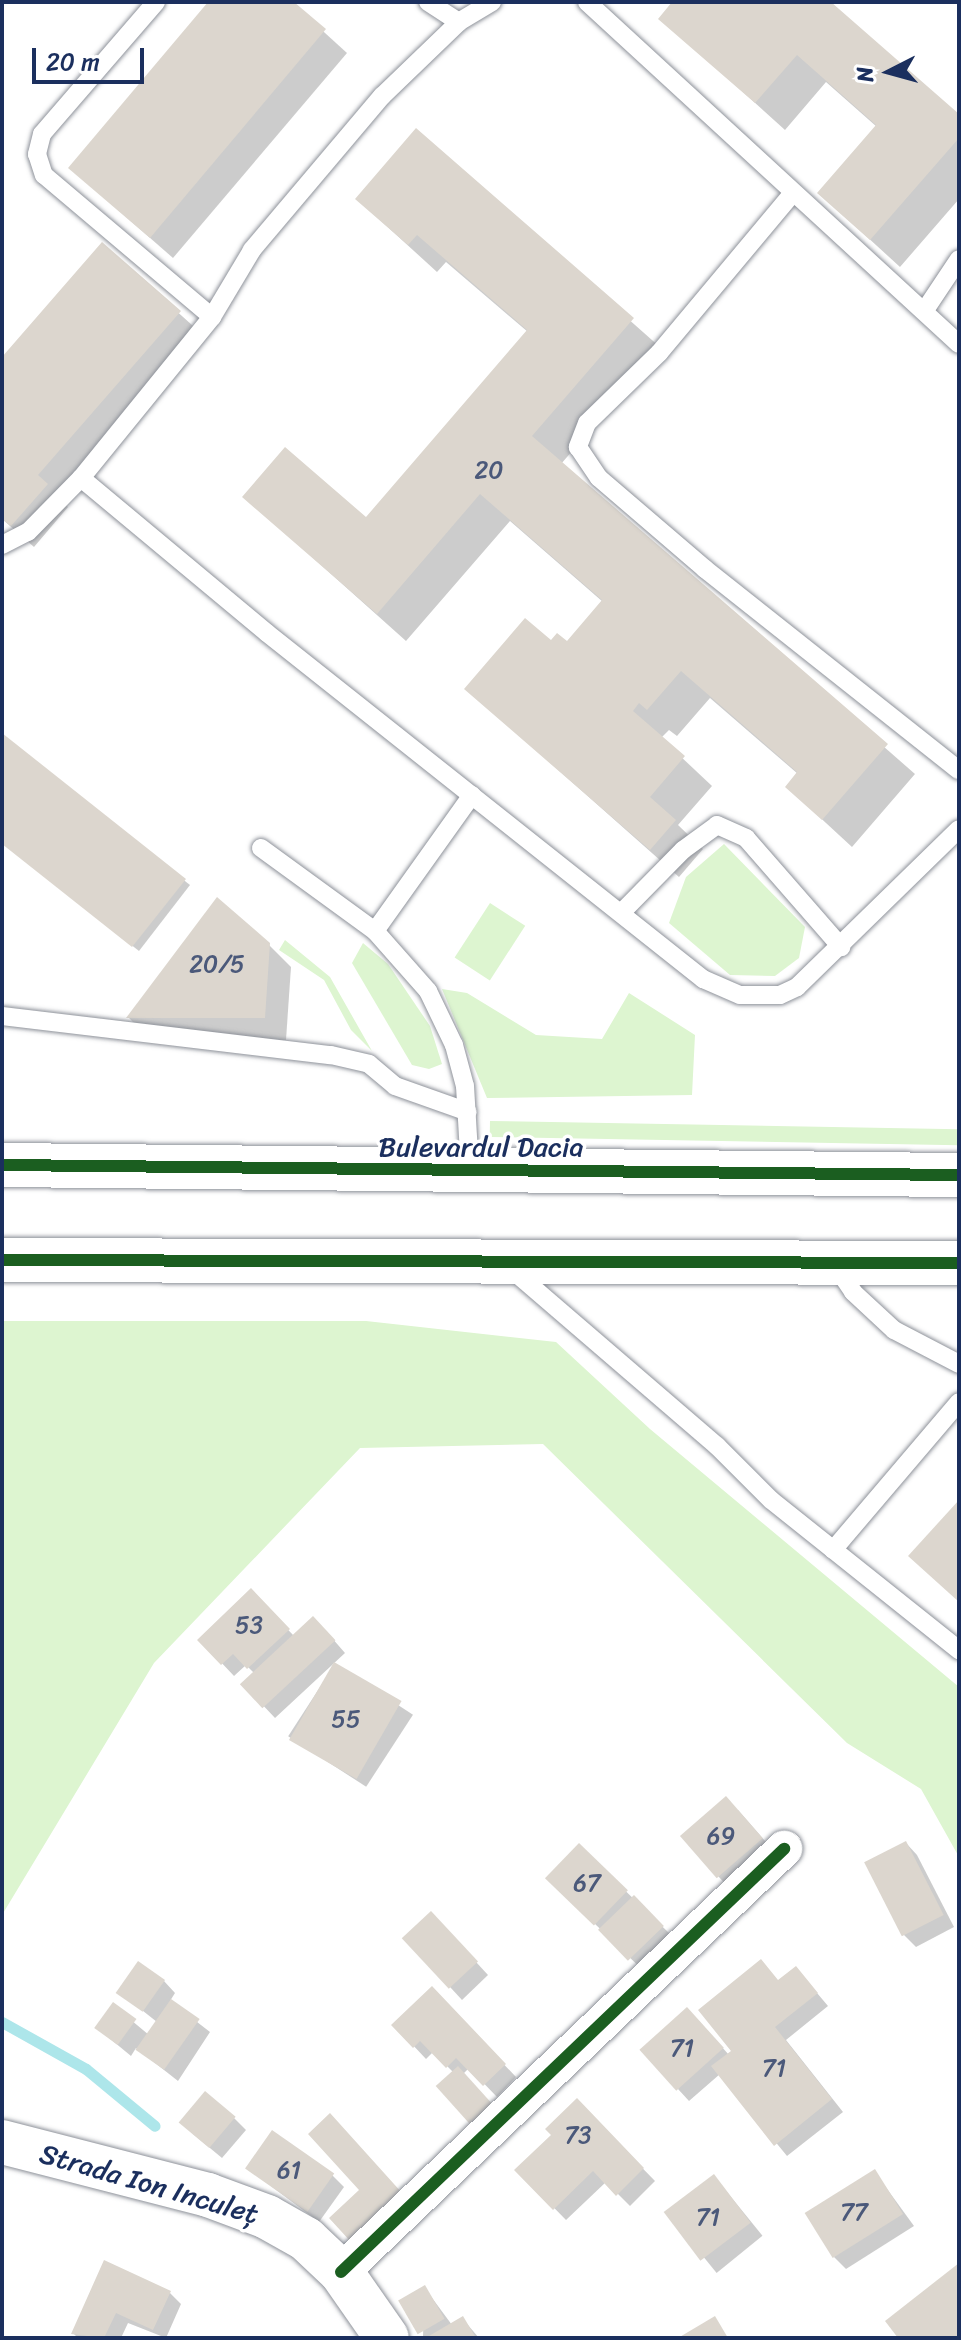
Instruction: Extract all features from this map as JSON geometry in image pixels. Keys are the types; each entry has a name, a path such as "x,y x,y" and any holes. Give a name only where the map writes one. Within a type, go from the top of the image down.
{"main road":[{"name":"Bulevardul Dacia","path":"2,1165 959,1175"},
{"path":"2,1260 334,1264 959,1263"},
{"name":"Strada Ion Inculeț","path":"2,2142 208,2195 267,2217 306,2239 341,2272 387,2338"}],"street":[{"path":"341,2272 784,1849"}],"lane":[{"path":"156,2 42,134 37,154 44,175 212,317"},
{"path":"428,2 459,22"},
{"path":"2,545 28,532 81,478 212,317 252,250 382,96 459,22 491,2"},
{"path":"587,2 792,194 925,310 959,344"},
{"path":"792,194 659,353 587,423 578,447 599,478 705,569 959,770"},
{"path":"925,310 959,259"},
{"path":"81,478 703,979 740,995 780,995 797,987 959,829"},
{"path":"375,931 472,795"},
{"path":"622,912 683,850 717,825 746,838 841,947"},
{"path":"261,848 375,931 428,991 443,1018 465,1086 470,1170"},
{"path":"2,1016 331,1055 369,1064 395,1086 468,1112"},
{"path":"505,1263 833,1550 959,1650"},
{"path":"833,1263 853,1292 894,1330 959,1364"},
{"path":"833,1550 959,1402"}],"green space":[{"path":"724,844 805,927 799,958 775,976 730,975 669,923 686,877"},
{"path":"490,903 525,926 490,980 455,958"},
{"path":"285,940 330,977 372,1051 351,1030 324,980 279,950"},
{"path":"363,943 388,964 430,1026 442,1064 429,1069 412,1065 352,963"},
{"path":"442,989 467,993 536,1035 602,1039 629,993 695,1035 692,1095 487,1098"},
{"path":"490,1121 959,1129 959,1145 490,1137"},
{"path":"2,1321 366,1321 556,1342 650,1429 959,1687 959,1857 921,1789 847,1743 543,1444 360,1448 154,1663 2,1915"}],"building":[{"path":"208,2 294,2 326,29 150,238 68,168"},
{"path":"672,2 831,2 959,114 959,138 870,240 817,193 876,125 797,55 755,103 658,19"},
{"path":"416,128 634,318 532,436 888,744 822,820 785,787 797,772 681,671 647,710 639,703 633,711 685,756 650,797 676,820 650,850 464,689 525,618 551,640 557,633 567,641 602,600 480,494 377,614 242,497 285,447 366,517 527,330 417,235 408,245 355,199"},
{"path":"102,242 181,311 38,475 48,484 11,526 2,519 2,357"},
{"path":"2,733 186,879 132,947 2,844"},
{"path":"217,897 270,943 265,1018 126,1018"},
{"path":"959,1500 959,1602 908,1556"},
{"path":"251,1588 290,1629 247,1669 233,1654 221,1665 197,1640"},
{"path":"313,1616 336,1640 262,1708 240,1684"},
{"path":"334,1662 402,1701 357,1779 289,1740"},
{"path":"726,1796 763,1838 717,1878 680,1836"},
{"path":"906,1841 944,1915 902,1936 864,1862"},
{"path":"579,1843 628,1890 594,1925 545,1878"},
{"path":"634,1895 664,1926 628,1961 598,1930"},
{"path":"431,1911 478,1961 449,1989 402,1938"},
{"path":"761,1959 778,1980 796,1966 818,1993 775,2027 832,2099 774,2146 711,2066 731,2051 698,2010"},
{"path":"138,1961 165,1980 143,2012 116,1993"},
{"path":"432,1986 506,2064 483,2086 456,2058 446,2068 420,2041 413,2048 391,2025"},
{"path":"171,1999 200,2019 164,2070 135,2050"},
{"path":"113,2002 136,2019 118,2045 94,2028"},
{"path":"687,2007 724,2048 676,2091 639,2050"},
{"path":"458,2066 495,2107 473,2127 436,2086"},
{"path":"205,2091 236,2117 209,2148 179,2122"},
{"path":"577,2098 644,2168 616,2196 593,2171 553,2210 514,2170 551,2135 545,2129"},
{"path":"330,2113 403,2194 351,2242 329,2218 359,2190 308,2134"},
{"path":"272,2130 334,2174 307,2212 245,2169"},
{"path":"875,2169 903,2214 833,2258 805,2213"},
{"path":"714,2174 751,2223 700,2261 664,2212"},
{"path":"104,2260 171,2291 153,2330 116,2313 104,2338 71,2334"},
{"path":"959,2263 959,2338 898,2338 885,2321"},
{"path":"425,2285 444,2319 418,2334 398,2300"},
{"path":"463,2316 476,2338 429,2336"},
{"path":"715,2316 728,2338 678,2338"}],"waterway":[{"path":"2,2022 86,2069 155,2126"}],"cycle path":[{"path":"2,1165 959,1175"},
{"path":"2,1260 959,1263"},
{"path":"341,2272 784,1849"}]}
